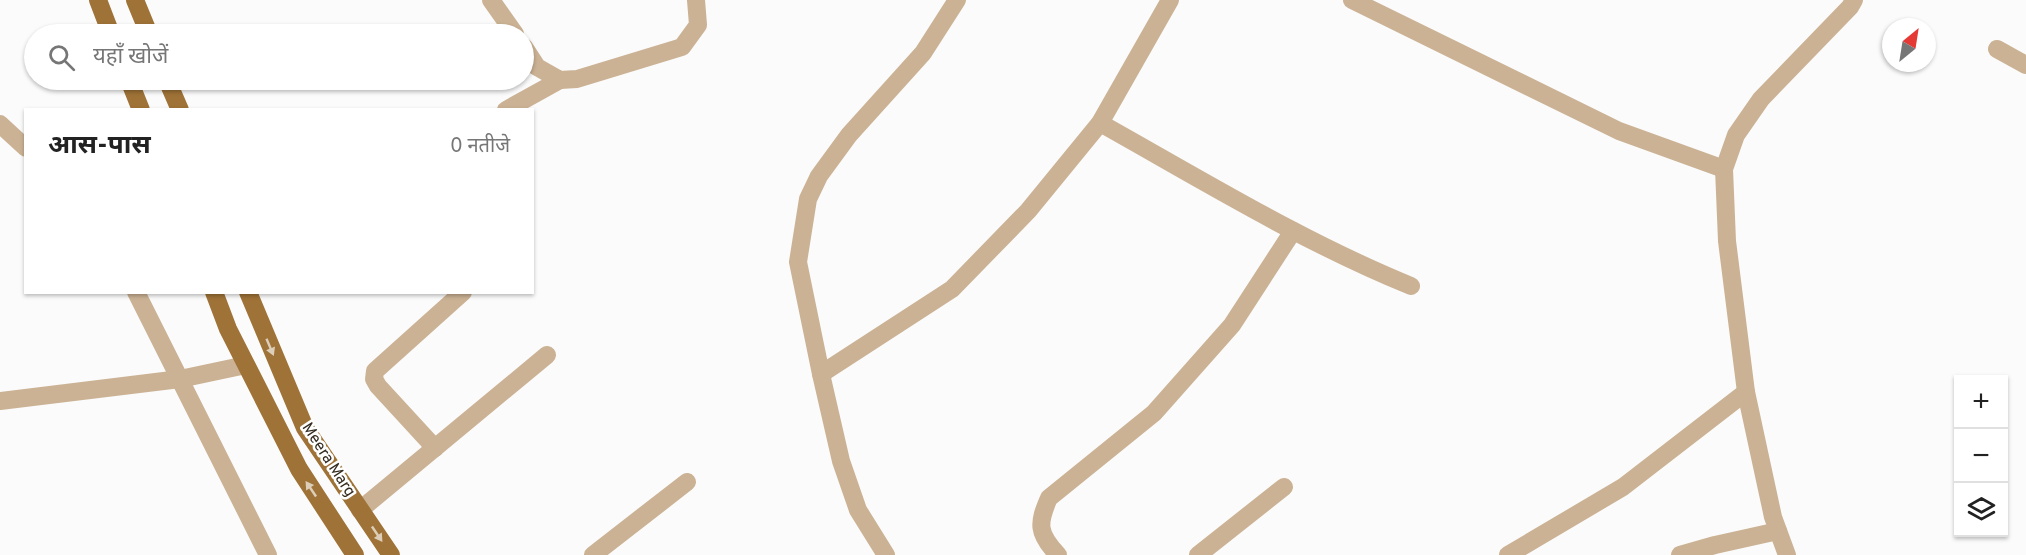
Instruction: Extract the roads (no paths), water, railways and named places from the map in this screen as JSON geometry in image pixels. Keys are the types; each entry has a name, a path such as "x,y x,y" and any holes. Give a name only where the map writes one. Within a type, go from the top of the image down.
{"main road":[{"path":"98,0 107,24"},
{"path":"135,0 145,24"},
{"path":"133,90 140,108"},
{"path":"171,90 179,108"},
{"name":"Meera Marg","path":"215,294 228,329 298,469 355,555"},
{"name":"Meera Marg","path":"250,294 306,428 391,555"}],"street":[{"path":"491,0 508,24"},
{"path":"510,108 560,80 577,79 682,47 698,25 696,0"},
{"path":"886,555 858,510 841,461 798,262 808,199 819,176 843,143 923,53 957,0"},
{"path":"821,375 952,289 1028,211 1100,123 1170,0"},
{"path":"1352,0 1383,7 1618,131 1724,169"},
{"path":"1787,555 1773,517 1746,392 1727,241 1724,169 1736,135 1761,99 1847,2"},
{"path":"1997,49 2026,65"},
{"path":"534,62 537,67 560,80"},
{"path":"1100,123 1293,231 1358,264 1412,286"},
{"path":"0,124 24,146"},
{"path":"1054,554 1041,530 1041,517 1049,498 1154,413 1232,325 1293,231"},
{"path":"137,294 268,555"},
{"path":"435,448 378,386 374,379 375,371 461,294"},
{"path":"360,510 547,355"},
{"path":"0,401 180,379 246,365"},
{"path":"1508,555 1623,487 1746,392"},
{"path":"593,555 687,482"},
{"path":"1206,553 1284,487"},
{"path":"1680,555 1778,531"}]}
